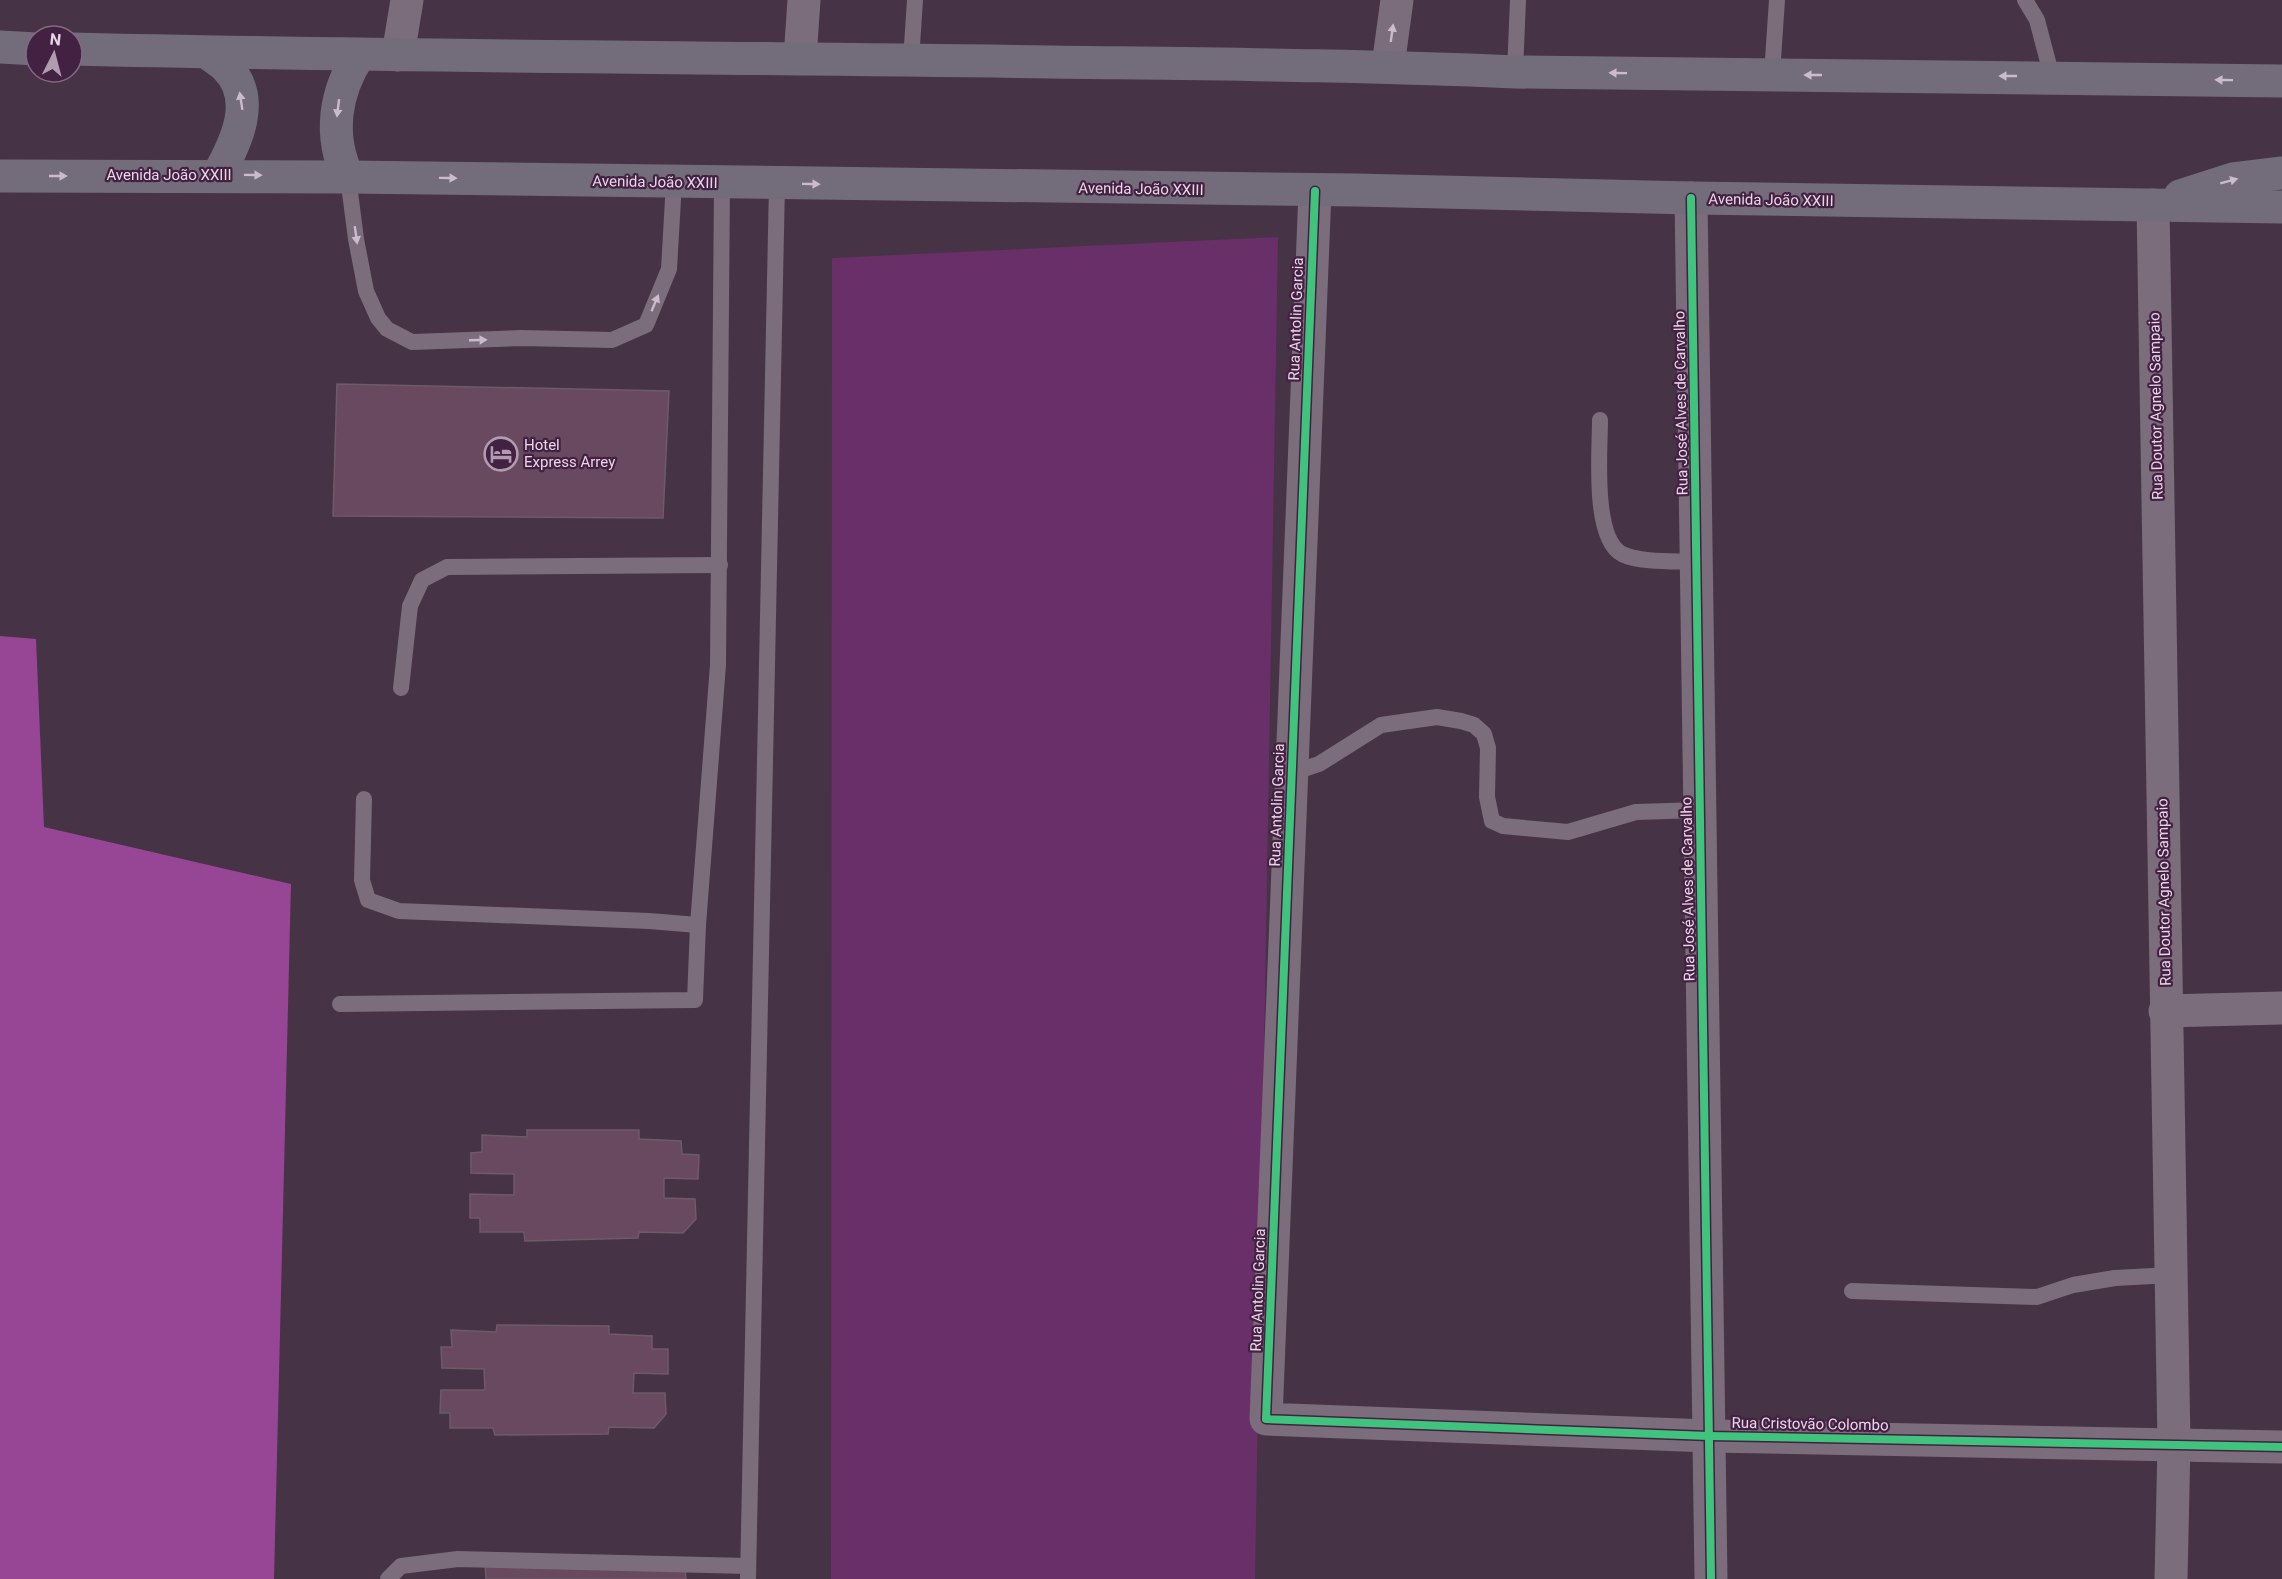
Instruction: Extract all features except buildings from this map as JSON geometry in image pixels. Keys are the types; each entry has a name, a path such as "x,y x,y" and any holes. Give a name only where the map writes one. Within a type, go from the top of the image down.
{"main road":[{"path":"0,47 24,48"},
{"path":"84,49 398,56 800,58 1388,66 1515,72 2282,81"},
{"path":"208,53 227,68 236,80 243,114 231,151 218,175"},
{"path":"348,177 337,141 337,112 342,88 359,55"},
{"path":"2153,205 2233,179 2282,173"},
{"name":"Avenida João XXIII","path":"0,176 218,175 2282,207"}],"street":[{"path":"398,56 407,0"},
{"path":"800,58 804,0"},
{"path":"1388,66 1397,0"},
{"name":"Rua Antolin Garcia","path":"1266,1419 1315,191"},
{"name":"Rua José Alves de Carvalho","path":"1691,198 1712,1579"},
{"name":"Rua Doutor Agnelo Sampaio","path":"2153,205 2174,1444 2170,1579"},
{"path":"2165,1011 2282,1008"},
{"name":"Rua Cristovão Colombo","path":"1266,1419 1709,1436 2282,1447"}],"lane":[{"path":"910,60 915,0"},
{"path":"1515,72 1518,0"},
{"path":"1772,74 1777,0"},
{"path":"2025,0 2037,20 2052,77"},
{"path":"348,177 366,291 378,318 387,329 412,342 521,338 612,340 646,325 669,270 674,182"},
{"path":"340,1004 695,1000 698,925 718,664 723,183"},
{"path":"388,1579 401,1566 458,1559 748,1573 777,184"},
{"path":"1600,420 1599,502 1609,540 1621,553 1638,558 1696,562"},
{"path":"401,688 410,606 422,580 447,567 720,565"},
{"path":"1292,773 1319,764 1381,725 1437,717 1474,725 1484,734 1488,748 1489,806 1492,820 1503,825 1568,832 1636,812 1700,810"},
{"path":"364,799 362,880 368,900 399,910 698,925"},
{"path":"1852,1291 2037,1297 2073,1285 2115,1278 2170,1275"}],"shaded area":[{"path":"1278,237 1255,1579 831,1579 832,258"},
{"path":"0,636 36,639 44,827 291,884 274,1579 0,1579"}],"cycle path":[{"path":"1315,191 1266,1419 1709,1436 2282,1447"},
{"path":"1691,198 1711,1579"}],"place":[{"name":"Hotel Express Arrey","path":"501,454"}]}
